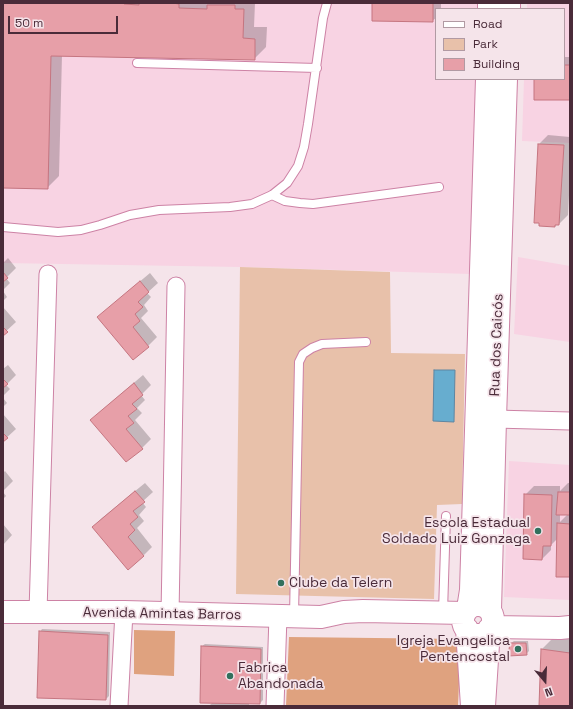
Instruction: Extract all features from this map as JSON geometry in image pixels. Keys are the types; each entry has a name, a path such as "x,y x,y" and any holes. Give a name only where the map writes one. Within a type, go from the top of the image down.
{"street":[{"name":"Rua dos Caicós","path":"484,706 491,620 495,419 493,198 487,80"},
{"name":"Rua dos Caicós","path":"472,706 466,619 471,583 493,198 506,80"},
{"path":"38,612 48,274"},
{"path":"170,614 176,286"},
{"path":"495,419 570,421"},
{"path":"466,619 474,606 480,605 485,607 491,620"},
{"name":"Avenida Amintas Barros","path":"321,617 344,612 363,611 443,612 466,619"},
{"name":"Avenida Amintas Barros","path":"3,612 124,612 321,617 345,622 466,619"},
{"path":"119,706 124,612"},
{"path":"276,706 286,616"},
{"path":"491,620 559,616 570,618"},
{"path":"491,620 560,628 570,627"}],"lane":[{"path":"3,227 58,232 81,230 130,215 159,210 230,207 252,204 272,195 287,182 298,166 304,147 317,68 323,18 327,3"},
{"path":"137,63 317,68"},
{"path":"272,195 285,201 314,204 439,187"},
{"path":"286,616 299,362 303,354 322,344 366,342"},
{"path":"443,612 446,516"}],"shaded area":[{"path":"3,3 479,3 479,8 435,8 435,80 477,80 470,274 240,267 3,263"},
{"path":"527,3 570,3 570,143 522,141 524,80 565,80 565,8 527,8"},
{"path":"518,257 570,266 570,342 514,334"},
{"name":"Escola Estadual Soldado Luiz Gonzaga","path":"509,461 570,465 570,600 504,597"},
{"path":"134,630 175,631 174,676 134,674"},
{"path":"289,637 461,639 458,706 286,706"}],"green space":[{"path":"240,267 390,272 391,353 465,354 462,504 437,505 434,599 236,594"}],"water":[{"path":"434,370 455,370 454,422 433,421"}],"building":[{"path":"3,3 124,3 139,5 139,3 172,3 179,4 179,8 207,9 207,5 235,5 235,9 244,9 243,38 255,39 255,60 51,56 48,189 3,188"},
{"path":"372,3 433,3 433,22 372,21"},
{"path":"565,65 570,65 570,100 534,100 534,80 565,80"},
{"path":"538,144 564,145 559,225 555,225 555,227 539,226 539,223 534,223"},
{"path":"3,272 8,278 3,282"},
{"path":"140,281 149,292 138,302 143,307 135,314 140,321 133,327 149,347 133,360 97,317"},
{"path":"3,327 8,332 3,336"},
{"path":"3,379 8,384 3,388"},
{"path":"134,383 143,395 132,404 137,409 128,416 134,423 126,429 143,449 126,462 90,420"},
{"path":"3,433 8,438 3,442"},
{"path":"135,491 145,502 133,511 138,517 130,524 135,530 128,537 144,556 128,570 92,527"},
{"path":"558,492 570,492 570,515 556,515"},
{"path":"524,494 552,495 551,546 543,546 542,560 523,559"},
{"path":"557,523 570,524 570,577 556,577"},
{"path":"39,631 108,635 106,700 37,698"},
{"name":"Igreja Evangelica Pentencostal","path":"510,643 526,643 527,655 508,656"},
{"name":"Fabrica Abandonada","path":"201,646 261,649 260,704 200,703"},
{"path":"541,649 570,653 570,706 539,706"}],"place":[{"name":"Escola Estadual Soldado Luiz Gonzaga","path":"538,531"},
{"name":"Clube da Telern","path":"281,583"},
{"name":"Igreja Evangelica Pentencostal","path":"518,649"},
{"name":"Fabrica Abandonada","path":"230,676"}]}
